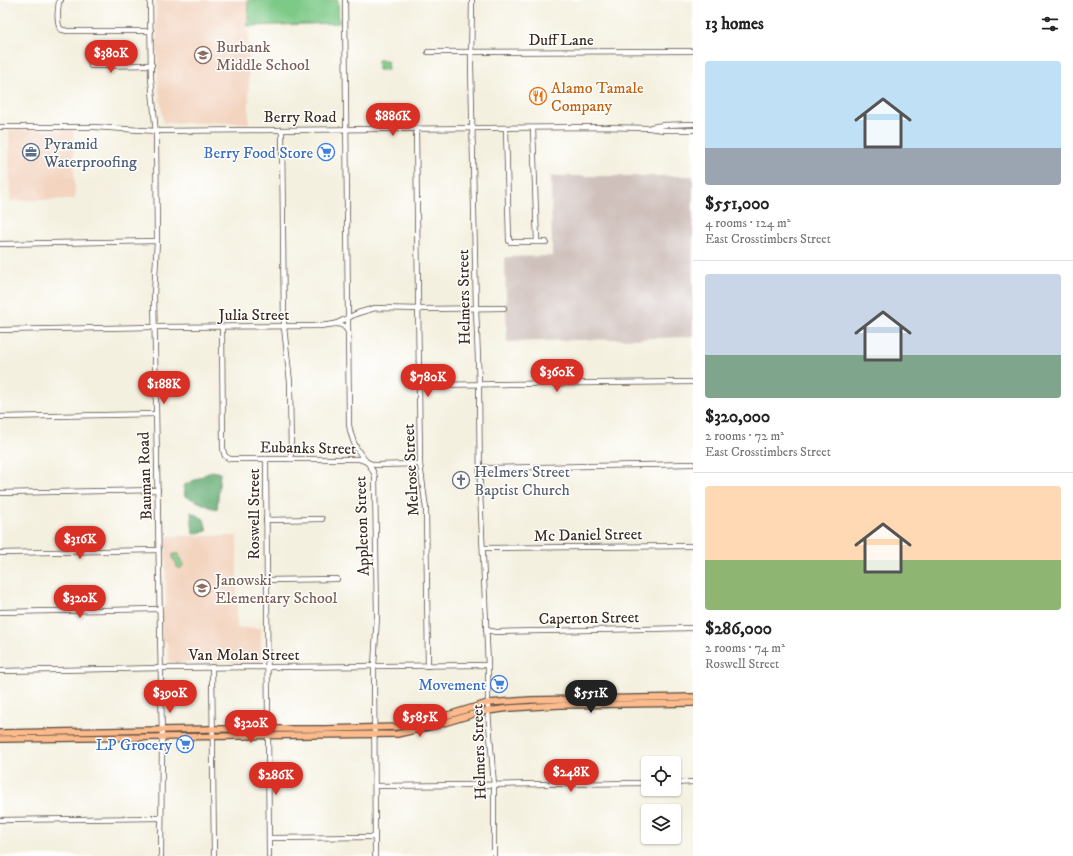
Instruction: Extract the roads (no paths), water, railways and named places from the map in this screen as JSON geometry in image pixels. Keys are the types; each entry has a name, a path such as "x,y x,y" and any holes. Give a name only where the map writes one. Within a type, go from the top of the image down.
{"main road":[{"path":"162,734 212,729 268,732 375,734 403,733 488,703 530,700 560,702 692,700"},
{"path":"313,732 397,727 436,722 488,711 560,702"},
{"path":"3,736 162,734 212,736 268,732"}],"street":[{"path":"60,0 58,24 60,29 67,31 151,31"},
{"name":"Bauman Road","path":"150,0 151,78 156,131 157,241 154,284 154,327 162,734 161,856"},
{"name":"Appleton Street","path":"345,0 349,425 353,442 360,458 374,467 375,477 375,856"},
{"name":"Helmers Street","path":"472,0 472,129 480,467 488,666 488,711 494,785 494,856"},
{"name":"Duff Lane","path":"428,52 693,51"},
{"path":"90,58 91,66 152,65"},
{"name":"Berry Road","path":"649,128 663,125 693,124"},
{"name":"Berry Road","path":"0,128 94,127 156,131 506,128 649,128 664,130 693,130"},
{"path":"506,128 508,240 510,242 546,242"},
{"path":"533,128 537,242"},
{"name":"Melrose Street","path":"416,129 420,464 426,508 428,666"},
{"path":"280,130 282,133 284,327 290,382 291,459"},
{"path":"0,244 157,241"},
{"name":"Julia Street","path":"0,330 320,326 335,324 348,317 375,308 504,308"},
{"path":"335,324 340,324 345,327 348,332"},
{"name":"Eubanks Street","path":"222,327 223,450 225,456 230,459 360,458"},
{"path":"420,385 693,382"},
{"path":"0,417 156,414"},
{"name":"Roswell Street","path":"266,459 269,856"},
{"name":"Eubanks Street","path":"374,467 420,464"},
{"path":"480,467 693,464"},
{"path":"0,493 158,490"},
{"path":"266,520 322,519"},
{"name":"Mc Daniel Street","path":"483,548 693,546"},
{"path":"0,553 159,550"},
{"path":"266,580 337,579"},
{"path":"0,612 159,609"},
{"name":"Caperton Street","path":"486,630 496,632 693,628"},
{"name":"Van Molan Street","path":"0,671 212,667 488,666"},
{"path":"212,667 214,856"},
{"path":"681,783 693,782"},
{"path":"375,786 641,783"},
{"path":"0,820 161,818"},
{"path":"269,838 375,837"}],"place":[{"name":"Burbank Middle School","path":"203,55"},
{"name":"Alamo Tamale Company","path":"538,96"},
{"name":"Pyramid Waterproofing","path":"31,152"},
{"name":"Berry Food Store","path":"326,152"},
{"name":"Helmers Street Baptist Church","path":"461,480"},
{"name":"Janowski Elementary School","path":"202,588"},
{"name":"Movement","path":"499,684"},
{"name":"LP Grocery","path":"185,744"}]}
